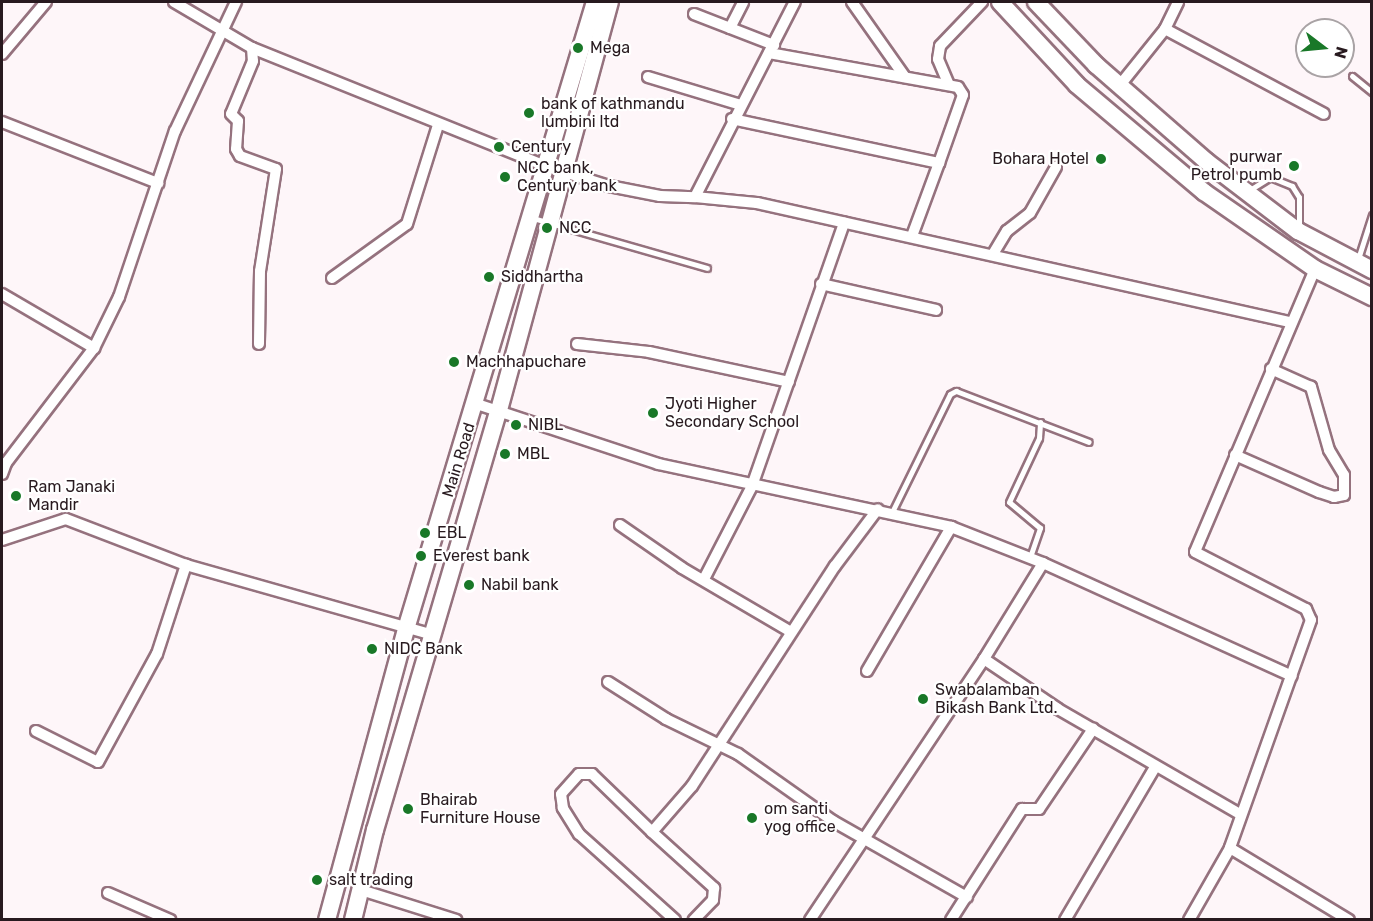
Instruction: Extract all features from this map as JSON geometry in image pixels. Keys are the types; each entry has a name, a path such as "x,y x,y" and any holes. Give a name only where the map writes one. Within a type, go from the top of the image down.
{"main road":[{"name":"Main Road","path":"327,920 356,824 406,629 477,404 545,166 596,2"},
{"name":"Main Road","path":"353,920 375,830 499,410 610,2"},
{"path":"1000,2 1077,85 1204,192 1316,269 1371,297"},
{"path":"1036,2 1120,86 1247,192 1298,231 1364,267"},
{"path":"356,824 375,830"}],"street":[{"path":"2,54 46,2"},
{"path":"174,2 252,48 438,125 562,172 660,196 757,203 1290,322"},
{"path":"2,474 6,463 94,348 119,297 158,183 198,79 224,33 236,2"},
{"path":"730,28 743,2"},
{"path":"694,197 732,119 772,49 795,2"},
{"path":"852,2 905,77"},
{"path":"949,85 938,59 940,46 981,2"},
{"path":"1120,86 1165,29 1178,2"},
{"path":"694,14 730,28 772,49 958,87 963,95 912,237"},
{"path":"1165,29 1324,114"},
{"path":"252,48 253,61 231,114 238,122 236,150 240,156 276,169 260,271 259,344"},
{"path":"648,77 741,105"},
{"path":"732,119 939,164"},
{"path":"2,122 158,183"},
{"path":"332,278 407,224 438,125"},
{"path":"993,254 1007,231 1029,213 1056,167"},
{"path":"704,579 752,486 844,223"},
{"path":"1189,920 1230,848 1240,814 1310,632 1306,609 1195,552 1290,322 1316,269"},
{"path":"821,284 936,310"},
{"path":"2,294 94,348"},
{"path":"578,344 649,352 789,382"},
{"path":"1235,455 1319,492 1334,497 1344,495 1344,475 1329,450 1311,387 1270,369"},
{"path":"477,404 593,445 752,486 878,509 951,527 1043,563 1292,676"},
{"path":"652,832 692,786 791,632 878,509"},
{"path":"2,540 66,519 186,565 433,635"},
{"path":"620,525 791,632"},
{"path":"867,671 951,527"},
{"path":"810,920 984,659 1043,563"},
{"path":"36,731 98,762 157,654 186,565"},
{"path":"984,659 1155,767 1240,814"},
{"path":"608,682 635,702 719,745 864,837 967,897"},
{"path":"951,920 1022,809 1038,809 1093,729"},
{"path":"1065,920 1155,767"},
{"path":"675,920 579,834 562,808 561,794 579,774 592,774 714,888 713,900 694,920"},
{"path":"1230,848 1349,920"},
{"path":"361,890 456,920"},
{"path":"108,893 170,920"}],"lane":[{"path":"1354,78 1371,92"},
{"path":"1247,192 1270,177 1292,186 1299,197 1298,231"},
{"path":"1364,267 1371,215"},
{"path":"531,218 707,268"},
{"path":"892,512 950,394 966,393 1089,442"},
{"path":"1029,558 1040,528 1009,502 1039,438 1040,422"}],"place":[{"name":"Mega","path":"578,48"},
{"name":"bank of kathmandu lumbini ltd","path":"529,113"},
{"name":"Century","path":"499,147"},
{"name":"Bohara Hotel","path":"1101,159"},
{"name":"purwar Petrol pumb","path":"1294,166"},
{"name":"NCC bank, Century bank","path":"505,177"},
{"name":"NCC","path":"547,228"},
{"name":"Siddhartha","path":"489,277"},
{"name":"Machhapuchare","path":"454,362"},
{"name":"Jyoti Higher Secondary School","path":"653,413"},
{"name":"NIBL","path":"516,425"},
{"name":"MBL","path":"505,454"},
{"name":"Ram Janaki Mandir","path":"16,496"},
{"name":"EBL","path":"425,533"},
{"name":"Everest bank","path":"421,556"},
{"name":"Nabil bank","path":"469,585"},
{"name":"NIDC Bank","path":"372,649"},
{"name":"Swabalamban Bikash Bank Ltd.","path":"923,699"},
{"name":"Bhairab Furniture House","path":"408,809"},
{"name":"om santi yog office","path":"752,818"},
{"name":"salt trading","path":"317,880"}]}
